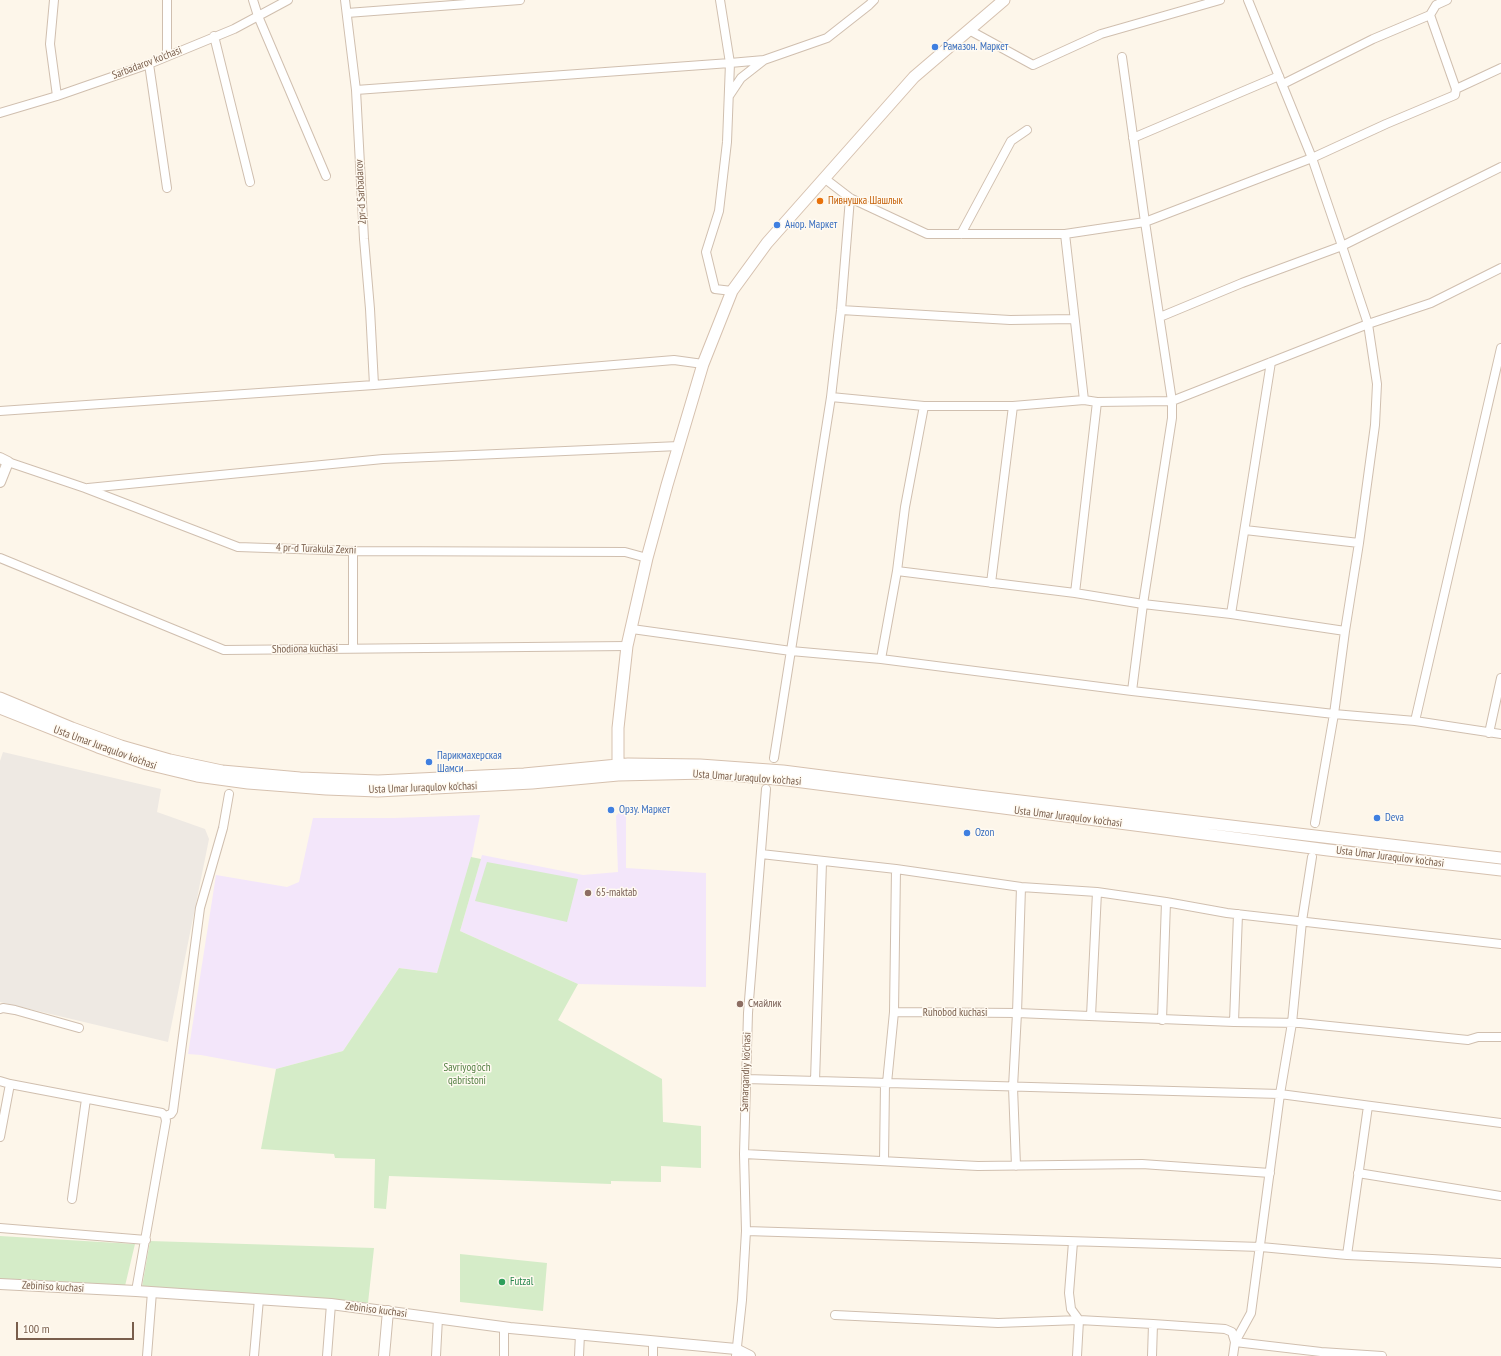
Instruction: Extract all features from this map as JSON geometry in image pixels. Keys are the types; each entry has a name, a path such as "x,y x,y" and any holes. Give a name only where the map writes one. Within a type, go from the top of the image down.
{"main road":[{"path":"618,770 618,728 627,646 647,558 703,364 732,291 766,244 914,77 1004,0"},
{"name":"Usta Umar Juraqulov ko'chasi","path":"0,698 72,728 127,748 170,760 222,771 300,778 378,781 700,765 783,771 993,798 1501,858"},
{"name":"Usta Umar Juraqulov ko'chasi","path":"0,708 98,748 146,764 197,776 242,782 326,789 378,790 532,783 618,770 708,773 787,780 1289,845 1501,870"}],"street":[{"path":"54,0 50,44 57,96"},
{"path":"167,0 167,56"},
{"path":"253,0 258,16 326,176"},
{"name":"Sarbadarov ko'chasi","path":"0,113 57,96 149,64 234,29 288,0"},
{"name":"2pr-d Sarbadarov","path":"345,0 348,13 356,90 374,385"},
{"path":"348,13 520,0"},
{"path":"720,0 730,63 727,142 720,211 706,252 715,289 732,291"},
{"path":"356,90 764,60 827,38 874,0"},
{"path":"969,30 1033,65 1101,34 1220,0"},
{"path":"1248,0 1312,158 1342,246 1368,324 1377,384 1375,425 1359,543 1334,714 1315,823"},
{"path":"824,178 850,198 927,234 1065,234 1145,222 1312,158 1455,94 1456,89 1431,13 1429,0"},
{"path":"1282,84 1373,39 1431,13 1436,5 1447,0"},
{"path":"214,36 250,182"},
{"path":"1122,57 1172,401 1172,418 1143,604 1132,691"},
{"path":"728,97 741,78 764,60"},
{"path":"149,64 167,188"},
{"path":"1456,89 1501,68"},
{"path":"1133,138 1279,76"},
{"path":"961,234 1011,141 1027,130"},
{"path":"1160,317 1242,283 1342,246 1501,167"},
{"path":"774,758 831,397 841,310 850,198"},
{"path":"1065,234 1084,400"},
{"path":"831,397 924,406 1014,406 1084,400 1097,402 1172,401 1368,324 1431,303 1501,268"},
{"path":"841,310 1010,320 1074,319"},
{"path":"1415,721 1501,348"},
{"path":"0,411 374,385 674,360 703,364"},
{"path":"1231,614 1271,362"},
{"path":"1075,593 1097,402"},
{"path":"881,658 924,406"},
{"path":"991,583 1014,406"},
{"path":"85,488 383,458 679,446"},
{"path":"0,482 4,460"},
{"name":"4 pr-d Turakula Zexni","path":"4,460 85,488 238,547 352,550 625,552 647,558"},
{"path":"1245,530 1359,543"},
{"path":"352,550 353,648"},
{"name":"Shodiona kuchasi","path":"0,558 224,650 627,646"},
{"path":"896,571 1075,593 1143,604 1231,614 1345,632"},
{"path":"632,629 791,651 881,658 1132,691 1334,714 1415,721 1501,734"},
{"path":"1489,733 1501,678"},
{"name":"Samarqandiy ko'chasi","path":"736,1352 742,1300 746,1231 744,1154 748,1013 766,789"},
{"path":"165,1116 171,1114 173,1111 200,908 223,828 229,794"},
{"path":"761,854 822,862 896,869 1021,887 1097,892 1238,914 1501,944"},
{"path":"1233,1356 1235,1342 1251,1313 1261,1247 1280,1094 1292,1023 1302,921 1312,856"},
{"path":"815,1081 822,862"},
{"path":"884,1161 886,1083 894,1012 896,869"},
{"path":"1016,1166 1013,1086 1021,887"},
{"path":"1091,1016 1097,892"},
{"path":"1162,1020 1166,902"},
{"path":"1234,1022 1238,914"},
{"path":"0,1009 15,1010 79,1028"},
{"name":"Ruhobod kuchasi","path":"894,1012 1017,1013 1162,1020 1292,1023 1468,1040 1478,1036 1501,1037"},
{"path":"746,1079 1280,1094 1501,1123"},
{"path":"0,1081 162,1113 165,1116 166,1121 136,1291"},
{"path":"0,1137 10,1084"},
{"path":"72,1199 86,1099"},
{"path":"1347,1255 1368,1106"},
{"path":"744,1154 978,1166 1142,1164 1270,1173"},
{"path":"1358,1173 1501,1196"},
{"path":"0,1228 146,1240"},
{"path":"746,1231 1261,1247 1347,1255 1501,1263"},
{"path":"1073,1242 1069,1294 1072,1309 1079,1320 1077,1356"},
{"name":"Zebiniso kuchasi","path":"0,1284 136,1291 331,1304 504,1327 653,1341 736,1352 750,1356"},
{"path":"147,1356 152,1292"},
{"path":"254,1356 259,1299"},
{"path":"327,1356 331,1304"},
{"path":"384,1356 388,1311"},
{"path":"835,1315 998,1323 1079,1320 1153,1324 1224,1329 1232,1332 1235,1342"},
{"path":"436,1356 438,1318"},
{"path":"1152,1356 1153,1324"},
{"path":"504,1327 504,1356"},
{"path":"579,1356 580,1334"},
{"path":"653,1341 653,1356"},
{"path":"1235,1342 1321,1354 1382,1356"}],"shaded area":[{"path":"3,752 161,789 157,812 205,829 209,839 168,1042 0,1002 0,761"},
{"name":"65-maktab","path":"626,804 626,868 706,873 706,987 578,984 460,931 482,855 583,875 618,872 616,816"},
{"path":"480,815 470,865 437,973 399,968 343,1051 276,1069 188,1054 216,875 287,887 299,882 313,818 394,818"}],"green space":[{"name":"Savriyog'och qabristoni","path":"471,857 481,859 460,931 578,984 558,1020 662,1079 663,1122 701,1126 701,1168 661,1166 661,1182 611,1181 611,1184 389,1176 386,1209 374,1208 375,1159 335,1158 334,1154 261,1149 276,1069 343,1051 399,968 437,973"},
{"path":"487,862 578,879 567,922 475,901"},
{"path":"0,1236 135,1244 125,1286 0,1279"},
{"path":"150,1241 374,1248 368,1303 142,1287"},
{"name":"Futzal","path":"460,1254 547,1263 543,1311 460,1302"}],"place":[{"name":"Рамазон. Маркет","path":"935,47"},
{"name":"Пивнушка Шашлык","path":"820,201"},
{"name":"Анор. Маркет","path":"777,225"},
{"name":"Парикмахерская Шамси","path":"429,762"},
{"name":"Орзу. Маркет","path":"611,810"},
{"name":"Deva","path":"1377,818"},
{"name":"Ozon","path":"967,833"},
{"name":"65-maktab","path":"588,893"},
{"name":"Смайлик","path":"740,1004"},
{"name":"Futzal","path":"502,1282"}]}
